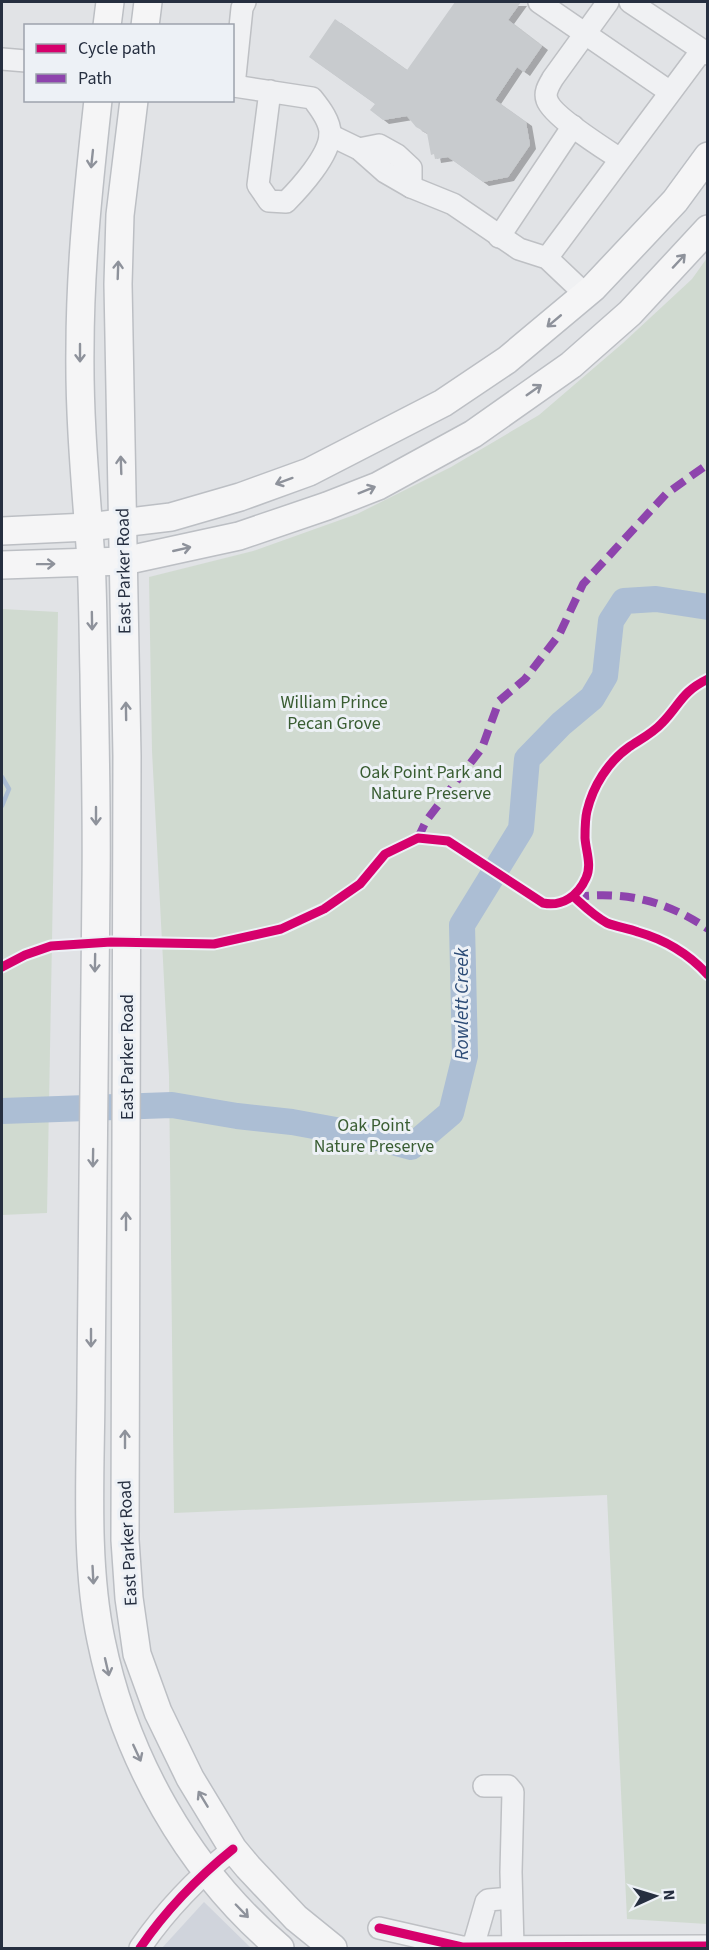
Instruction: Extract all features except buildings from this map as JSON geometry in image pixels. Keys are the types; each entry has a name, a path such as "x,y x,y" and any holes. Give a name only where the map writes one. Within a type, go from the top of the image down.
{"main road":[{"path":"107,24 110,2"},
{"path":"145,24 148,2"},
{"name":"East Parker Road","path":"98,102 85,220 80,349 91,563 96,884 91,1542 94,1603 109,1677 126,1729 158,1798 206,1871 238,1908 280,1948"},
{"name":"East Parker Road","path":"134,102 120,215 118,284 119,404 124,523 128,884 125,1540 129,1598 138,1654 158,1712 190,1778 233,1849 284,1906 333,1948"},
{"path":"2,531 88,527 171,517 240,497 309,472 443,403 507,360 585,294 675,201 708,156"},
{"path":"2,565 124,561 239,536 378,486 473,434 571,365 630,313 708,229"},
{"path":"91,1542 125,1540"},
{"path":"120,1707 152,1694"}],"street":[{"path":"234,77 242,8 245,2"},
{"path":"539,2 670,92"},
{"path":"608,2 546,90 546,101 558,116 620,159"},
{"path":"547,258 670,92 705,52 655,9 630,2"},
{"path":"2,59 24,61"},
{"path":"234,86 270,91 312,98 325,114 330,135 322,156 302,186 286,202 269,201 258,184 270,91"},
{"path":"499,237 573,126"},
{"path":"330,135 391,164 411,187 453,204 519,249 547,258 585,294"},
{"path":"484,1786 508,1786 513,1792 513,1947"},
{"path":"140,1948 169,1909 206,1871 233,1849"},
{"path":"466,1948 486,1902 512,1898"},
{"path":"379,1928 466,1948 708,1946"}],"shaded area":[{"path":"204,1902 251,1948 162,1948"}],"green space":[{"name":"Oak Point Park and Nature Preserve","path":"707,258 707,1924 627,1919 607,1495 174,1513 169,1075 152,751 149,577 253,551 357,514 451,467 539,415 623,343 692,279"},
{"path":"2,609 58,612 47,1213 2,1215"}],"waterway":[{"name":"Rowlett Creek","path":"2,1111 172,1105 292,1122 374,1137 411,1147 451,1113 465,1056 462,925 521,829 527,759 561,724 592,698 605,676 611,621 624,601 656,599 708,607"},
{"path":"2,777 9,789 2,806"}],"marked path":[{"path":"418,838 426,821 482,748 499,701 525,679 559,635 583,584 666,494 708,464"},
{"path":"574,897 610,895 644,900 676,911 708,929"}],"cycle path":[{"path":"2,967 25,955 51,946 111,942 214,944 281,929 324,909 360,884 385,854 418,838 448,841 543,903 563,902 579,890 588,873 586,817 593,793 602,775 621,753 655,730 686,694 708,679"},
{"path":"574,897 607,923 648,935 676,948 708,975"},
{"path":"140,1948 183,1895 233,1849"},
{"path":"379,1928 462,1947 708,1946"}],"park label":[{"name":"William Prince Pecan Grove","path":"334,712"},
{"name":"Oak Point Nature Preserve","path":"374,1135"}]}
